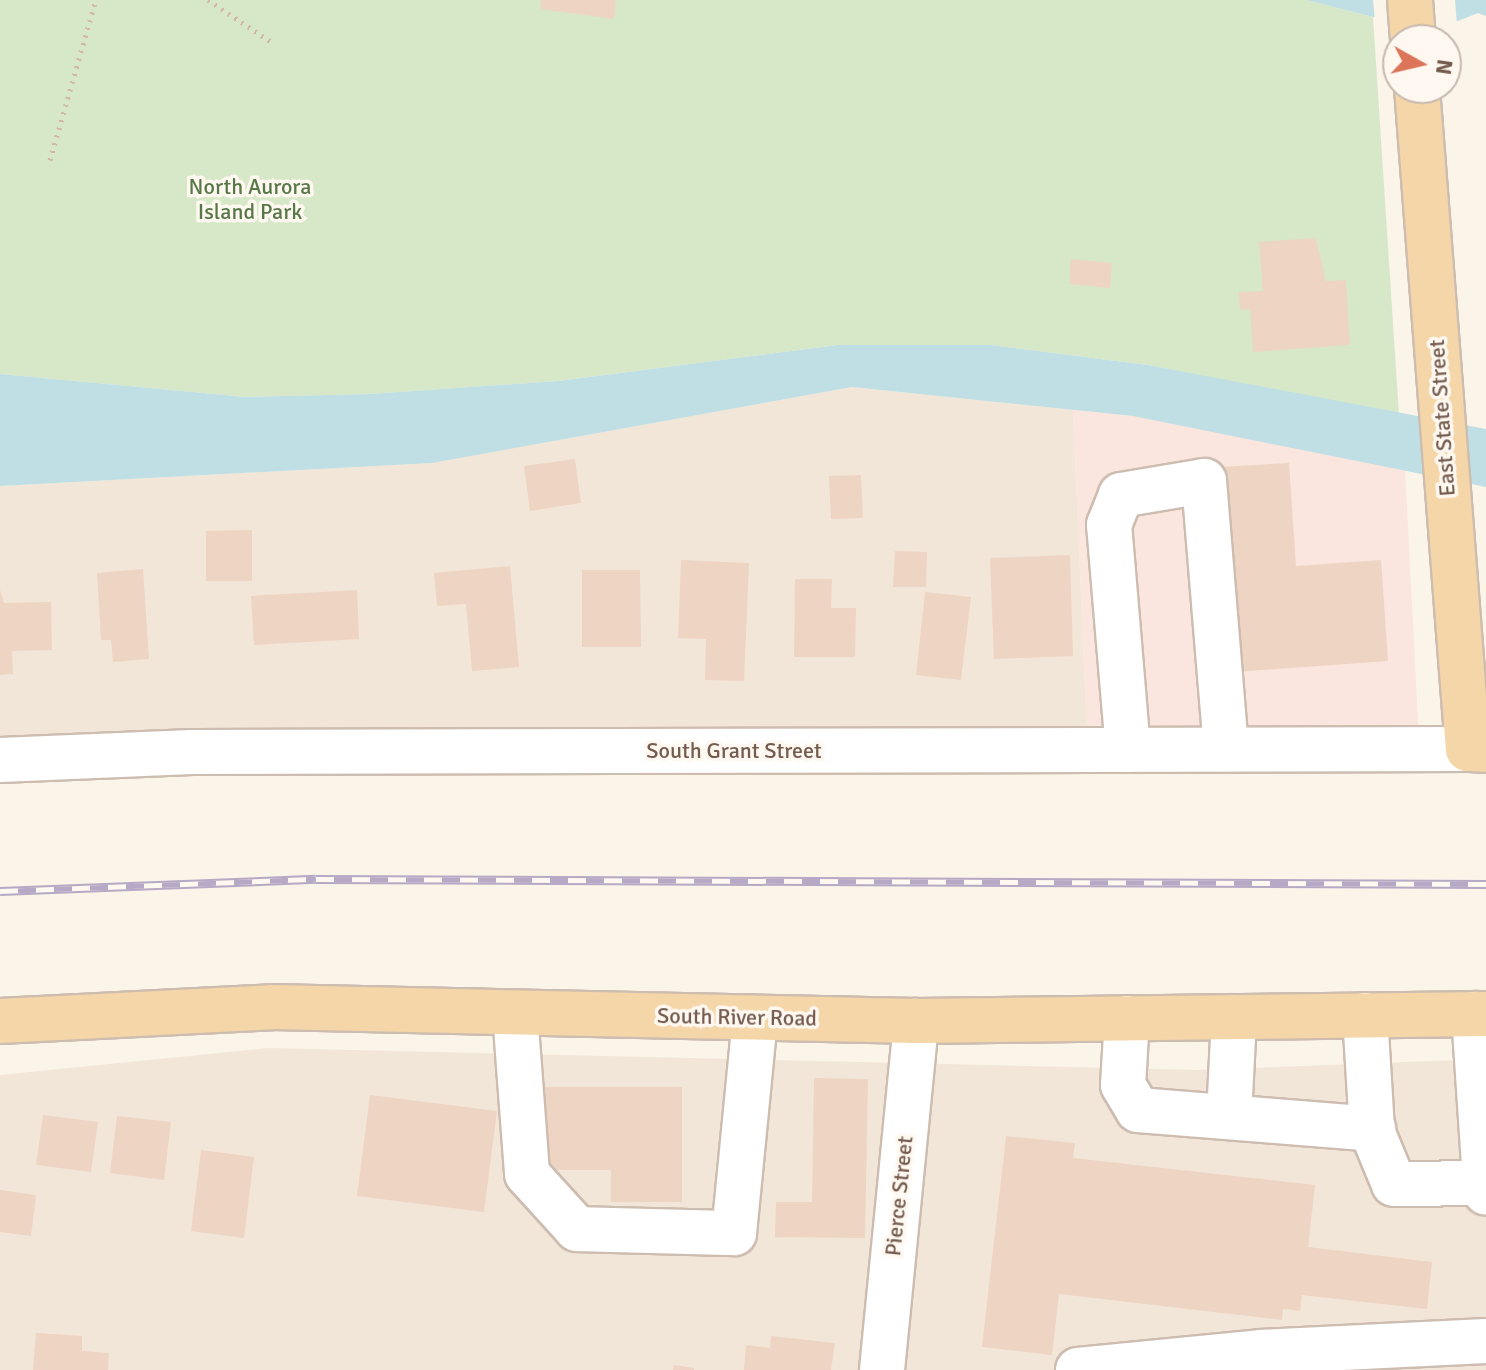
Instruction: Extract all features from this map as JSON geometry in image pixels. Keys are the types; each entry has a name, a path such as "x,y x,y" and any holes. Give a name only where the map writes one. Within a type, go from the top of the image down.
{"main road":[{"name":"East State Street","path":"1418,104 1452,536 1477,750"},
{"name":"South River Road","path":"0,1021 272,1007 916,1021 1480,1014"}],"street":[{"path":"1128,750 1109,525 1121,495 1204,481 1226,749"},
{"name":"South Grant Street","path":"0,760 192,752 1477,750"},
{"path":"515,1013 527,1174 577,1229 734,1233 755,1018"},
{"path":"1480,1014 1486,1193"},
{"path":"1365,1015 1373,1129 1394,1184 1485,1183"},
{"path":"1229,1117 1234,1017"},
{"path":"1127,1018 1123,1085 1138,1110 1373,1129"},
{"name":"Pierce Street","path":"882,1370 916,1021"},
{"path":"1078,1370 1260,1352 1486,1341"}],"path":[{"path":"50,160 96,0"},
{"path":"208,0 273,43"}],"shaded area":[{"path":"852,387 1073,410 1087,733 0,744 0,486 432,463"},
{"path":"1073,410 1133,416 1405,468 1419,741 1087,733"},
{"path":"268,1048 1197,1070 1486,1059 1486,1370 0,1370 0,1075"}],"green space":[{"name":"North Aurora Island Park","path":"0,0 1306,0 1373,17 1399,415 1148,365 991,345 838,345 558,381 370,394 246,397 0,374"}],"water":[{"path":"1306,0 1486,0 1486,16 1478,13 1458,21 1373,17"},
{"path":"838,345 991,345 1148,365 1486,429 1486,487 1133,416 852,387 432,463 0,486 0,374 246,397 370,394 558,381"}],"pier":[{"path":"1373,0 1455,0 1457,24 1375,21"}],"building":[{"path":"541,0 616,0 614,19 540,9"},
{"path":"1316,238 1326,281 1346,280 1350,345 1253,352 1250,309 1240,310 1239,292 1263,291 1259,242"},
{"path":"1071,259 1112,263 1110,288 1069,284"},
{"path":"575,459 581,503 530,511 524,466"},
{"path":"1289,463 1296,566 1381,560 1388,661 1235,672 1221,467"},
{"path":"861,475 863,518 831,519 829,476"},
{"path":"252,530 252,581 206,581 206,531"},
{"path":"895,551 927,552 926,587 893,587"},
{"path":"1070,555 1073,656 994,659 990,558"},
{"path":"681,560 749,563 744,681 705,680 706,639 678,638"},
{"path":"510,566 519,667 472,671 466,604 437,606 434,573"},
{"path":"143,569 149,659 113,662 111,640 101,640 97,573"},
{"path":"582,570 640,570 641,647 582,647"},
{"path":"795,579 832,579 831,608 856,608 855,657 794,657"},
{"path":"0,590 4,603 51,602 52,650 12,651 13,674 0,675"},
{"path":"357,590 359,639 254,645 251,596"},
{"path":"925,592 971,597 961,680 916,675"},
{"path":"814,1078 868,1079 865,1238 775,1237 776,1202 812,1202"},
{"path":"545,1087 682,1087 682,1202 611,1202 611,1170 545,1170"},
{"path":"370,1095 497,1111 484,1212 357,1196"},
{"path":"43,1115 98,1122 91,1172 36,1165"},
{"path":"117,1116 171,1122 164,1180 110,1173"},
{"path":"1006,1136 1075,1143 1073,1158 1315,1185 1308,1247 1432,1262 1427,1309 1302,1295 1300,1311 1283,1309 1282,1320 1059,1294 1052,1355 982,1347"},
{"path":"201,1150 254,1157 244,1238 191,1231"},
{"path":"0,1190 36,1195 31,1236 0,1232"},
{"path":"36,1333 82,1336 82,1351 109,1353 108,1370 33,1370"},
{"path":"771,1336 835,1343 831,1370 744,1370 746,1345 770,1348"},
{"path":"674,1365 694,1368 694,1370 673,1370"}],"railway":[{"path":"0,891 316,879 1486,884"}]}
